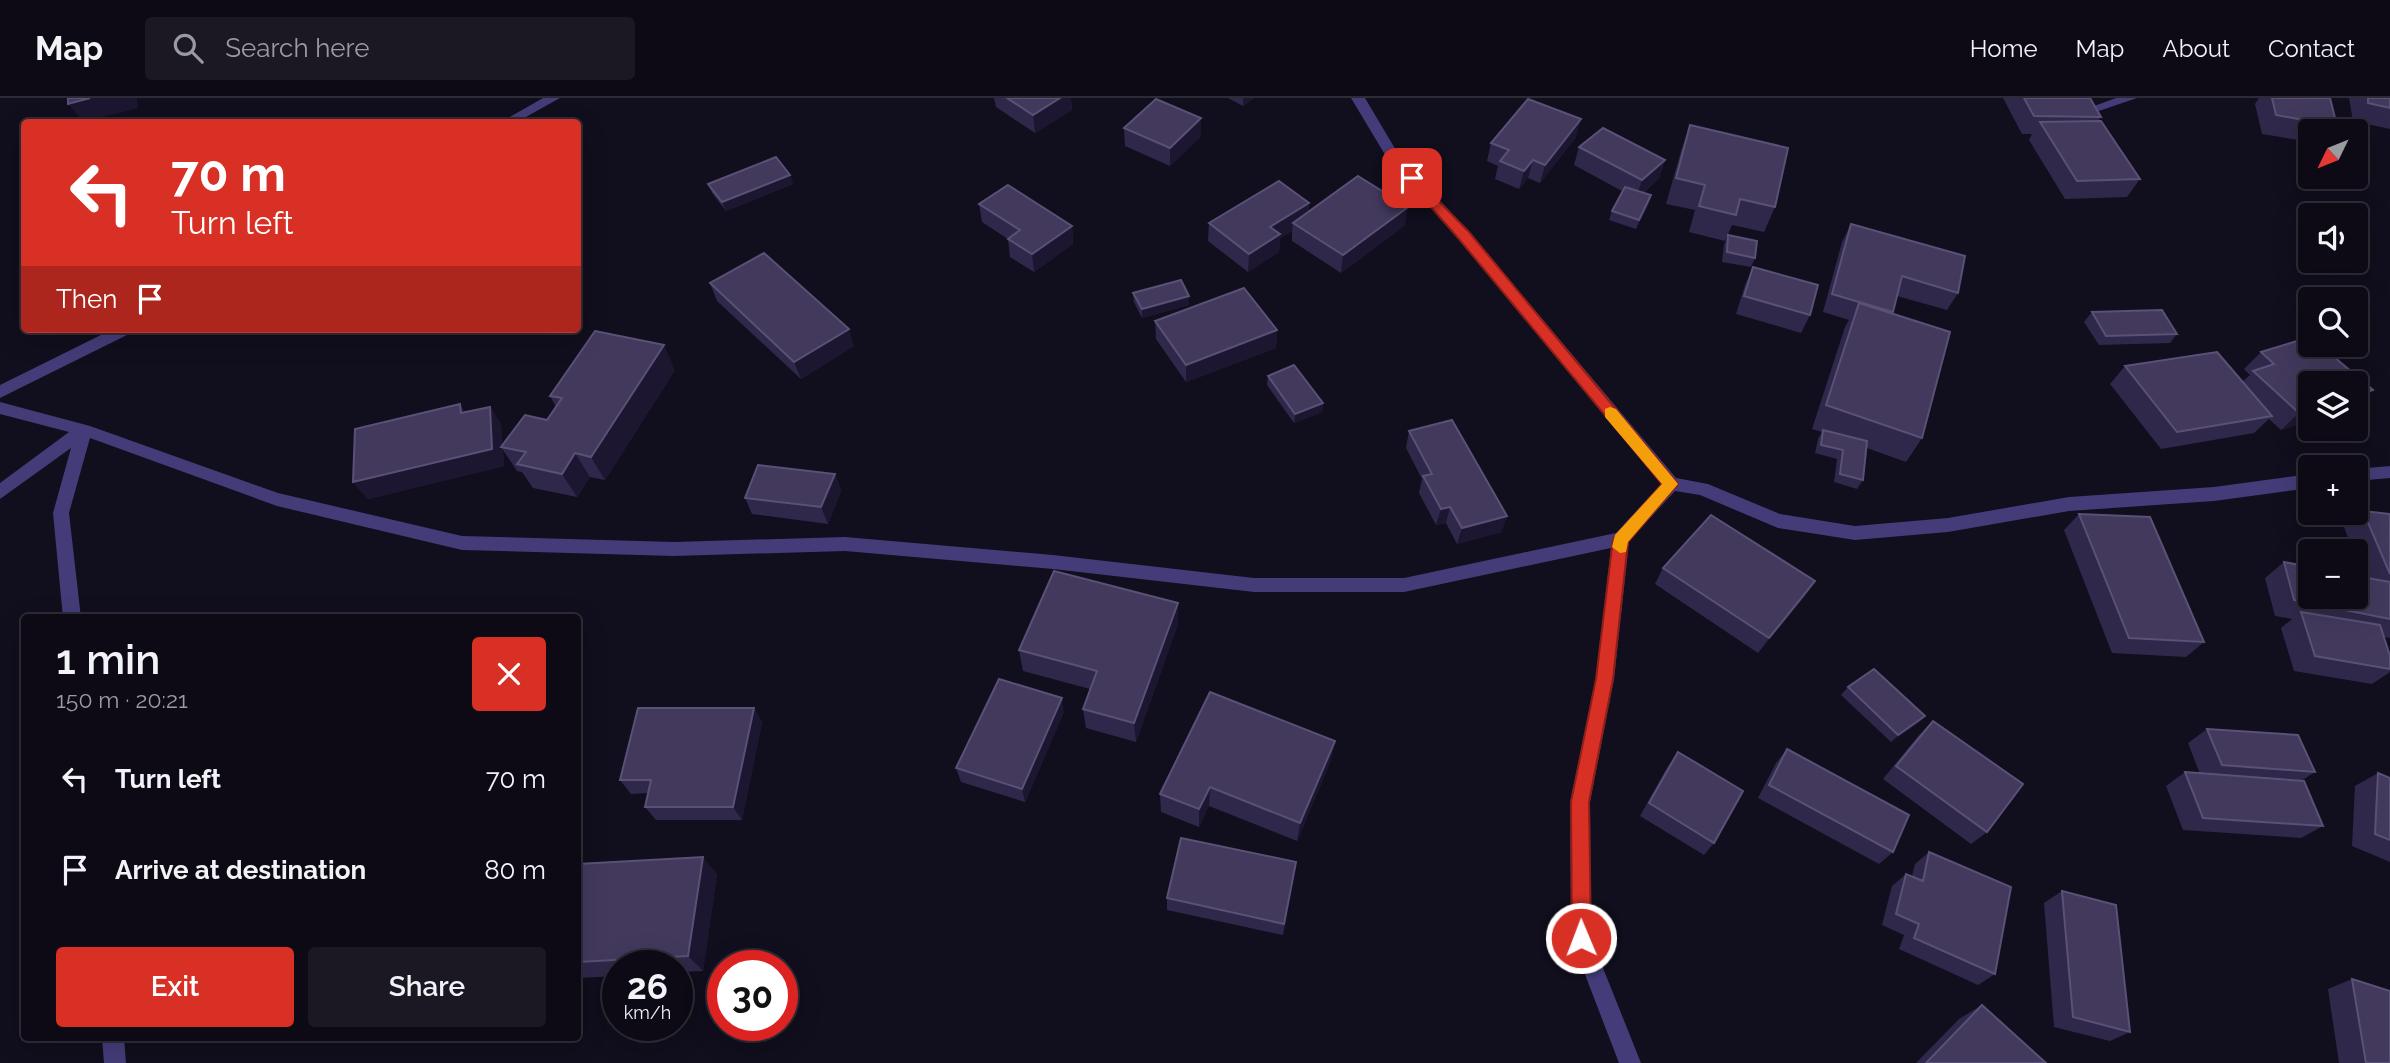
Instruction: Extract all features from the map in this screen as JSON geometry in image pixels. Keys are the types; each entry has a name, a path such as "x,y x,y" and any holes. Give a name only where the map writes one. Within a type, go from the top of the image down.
{"street":[{"path":"514,119 552,98"},
{"path":"1358,98 1395,160 1464,235 1671,484 1702,489 1778,521 1855,533 1948,525 2069,504 2214,494 2298,483"},
{"path":"2093,109 2130,98"},
{"path":"0,392 118,333"},
{"path":"0,408 83,430 276,499 462,543 674,549 845,544 1053,562 1254,585 1404,585 1621,539"},
{"path":"0,492 83,430"},
{"path":"72,614 61,513 83,430"},
{"path":"2368,474 2390,472"},
{"path":"1630,1063 1581,938 1580,802 1605,679 1621,539 1671,484"},
{"path":"113,1041 115,1063"}],"building":[{"path":"68,98 90,98 68,104"},
{"path":"1007,98 1060,98 1033,115"},
{"path":"2024,98 2090,98 2101,117 2034,116"},
{"path":"2272,98 2330,98 2335,119 2298,119 2276,115"},
{"path":"2368,98 2390,98 2390,108 2368,103"},
{"path":"1156,99 1201,118 1170,148 1124,128"},
{"path":"1528,99 1581,119 1545,165 1533,160 1524,171 1500,161 1509,150 1491,143"},
{"path":"2101,121 2140,179 2077,181 2040,122"},
{"path":"1690,125 1788,148 1775,207 1740,199 1736,215 1699,206 1705,185 1676,178"},
{"path":"1603,128 1665,160 1642,180 1579,147"},
{"path":"776,157 790,175 722,202 708,184"},
{"path":"1358,176 1408,207 1343,255 1293,223"},
{"path":"1279,181 1309,203 1270,227 1280,234 1249,254 1209,223"},
{"path":"1008,185 1072,226 1032,254 1008,239 1020,230 979,204"},
{"path":"1625,187 1651,195 1639,220 1612,211"},
{"path":"1851,224 1965,256 1958,293 1902,276 1893,312 1832,294"},
{"path":"1728,235 1757,241 1755,258 1727,252"},
{"path":"764,253 849,329 794,362 710,283"},
{"path":"1753,267 1818,285 1810,315 1744,296"},
{"path":"1181,280 1189,296 1142,309 1133,293"},
{"path":"1244,288 1277,330 1186,365 1155,321"},
{"path":"1859,303 1950,332 1922,438 1826,405"},
{"path":"2162,310 2177,334 2106,336 2092,312"},
{"path":"595,331 664,345 591,457 575,453 562,474 517,464 526,452 501,447 525,415 547,420 562,398 550,396"},
{"path":"2298,341 2298,357 2334,357 2351,371 2298,371 2298,412 2253,371 2274,364 2261,352"},
{"path":"2217,352 2272,416 2177,432 2125,366"},
{"path":"1294,365 1323,403 1295,414 1268,376"},
{"path":"460,404 461,413 490,407 492,449 353,482 355,429"},
{"path":"1452,420 1507,516 1462,528 1450,507 1441,509 1423,476 1432,474 1409,431"},
{"path":"1823,430 1867,441 1863,480 1840,474 1843,450 1821,445"},
{"path":"758,465 835,474 821,507 745,498"},
{"path":"2368,512 2390,514 2390,574 2368,523"},
{"path":"2079,514 2150,517 2204,642 2129,638"},
{"path":"1711,515 1815,581 1769,638 1663,568"},
{"path":"2284,562 2298,565 2298,601 2294,600"},
{"path":"1054,571 1178,603 1134,723 1083,709 1097,671 1019,650"},
{"path":"2368,578 2390,582 2390,619 2339,609 2368,609"},
{"path":"2301,612 2380,625 2390,656 2390,669 2315,656"},
{"path":"1874,669 1925,716 1898,735 1848,687"},
{"path":"999,679 1062,698 1022,789 956,768"},
{"path":"1210,692 1335,741 1300,823 1210,787 1199,809 1160,794"},
{"path":"638,708 754,708 733,807 645,807 651,780 620,780"},
{"path":"1933,721 2023,784 1987,832 1896,766"},
{"path":"2207,729 2298,735 2315,772 2222,765"},
{"path":"1787,749 1909,815 1893,852 1769,785"},
{"path":"1678,752 1743,791 1714,843 1649,803"},
{"path":"2185,772 2304,781 2323,826 2203,818"},
{"path":"2378,773 2390,778 2390,840 2375,834"},
{"path":"1181,838 1296,862 1284,924 1167,898"},
{"path":"1929,852 2011,887 1995,974 1914,938 1919,924 1896,914 1906,874 1923,881"},
{"path":"703,857 689,950 602,950 602,961 581,962 581,864"},
{"path":"2062,891 2116,905 2130,1032 2073,1017"},
{"path":"2352,979 2390,991 2390,1063 2366,1063"},
{"path":"1982,1005 2046,1063 1926,1063"}],"slow traffic":[{"path":"1610,413 1671,484 1621,539 1620,547"}],"route":[{"path":"1412,178 1464,235 1671,484 1621,539 1605,679 1580,802 1581,938"}]}
